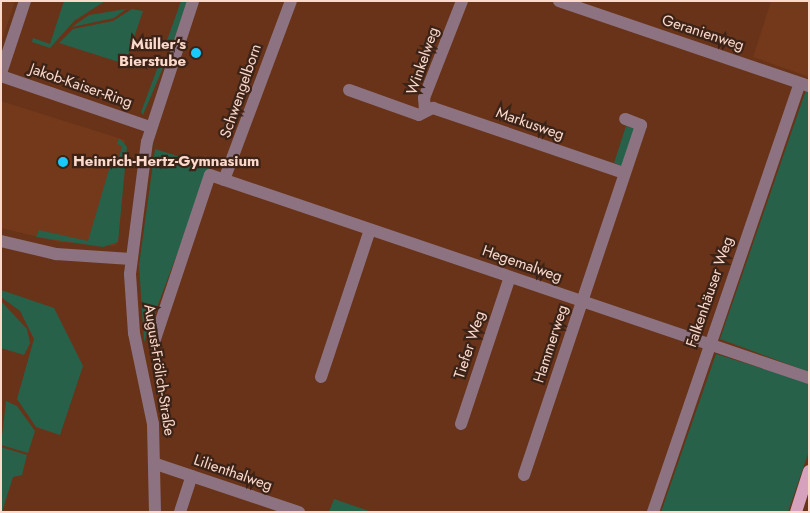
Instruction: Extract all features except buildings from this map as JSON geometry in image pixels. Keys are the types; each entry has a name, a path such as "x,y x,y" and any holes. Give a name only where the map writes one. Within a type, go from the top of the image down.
{"main road":[{"path":"796,512 809,471"}],"street":[{"name":"Jakob-Kaiser-Ring","path":"25,1 1,74 150,127"},
{"name":"August-Frölich-Straße","path":"155,512 156,464 145,376 134,333 131,259 150,127 193,1"},
{"name":"Schwengelborn","path":"224,180 291,1"},
{"name":"Winkelweg","path":"349,90 419,115 425,111 424,98 462,1"},
{"name":"Geranienweg","path":"559,1 804,84"},
{"name":"Falkenhäuser Weg","path":"653,512 709,344 804,84"},
{"name":"Markusweg","path":"425,111 433,108 624,173"},
{"name":"Hammerweg","path":"524,475 641,125 625,119"},
{"path":"154,342 210,175 224,180"},
{"name":"Hegemalweg","path":"224,180 809,378"},
{"path":"321,377 370,230"},
{"path":"1,241 56,254 131,259"},
{"name":"Tiefer Weg","path":"461,424 510,277"},
{"name":"Lilienthalweg","path":"156,464 300,512"},
{"path":"180,512 192,476"}],"shaded area":[{"path":"1,1 15,1 1,43"},
{"path":"771,1 809,1 809,77 753,57"},
{"name":"Heinrich-Hertz-Gymnasium","path":"1,101 125,140 118,242 114,246 59,242 1,228"}],"green space":[{"path":"64,1 105,1 74,21 50,48 32,42 33,38 50,44"},
{"path":"181,1 188,1 171,48 165,46"},
{"path":"126,9 114,18 72,27 89,15"},
{"path":"132,9 143,11 125,64 59,43 73,29 113,21"},
{"path":"160,61 165,63 143,115 141,112"},
{"path":"806,90 809,91 809,372 720,339"},
{"path":"626,126 635,129 622,166 614,163"},
{"path":"119,138 127,147 118,242 103,247 36,237 39,230 88,241 113,156 119,157 122,146 117,144"},
{"path":"155,149 210,166 144,342 139,265"},
{"path":"1,290 54,308 83,366 60,435 36,427 17,399 34,339 20,311 1,297"},
{"path":"1,301 27,329 30,343 24,355 1,348"},
{"path":"716,354 809,383 809,451 788,512 661,512"},
{"path":"6,401 17,406 35,431 28,453 1,445"},
{"path":"1,447 27,455 22,475 13,477 2,512"},
{"path":"334,499 372,512 329,512"}],"place":[{"name":"Müller‘s Bierstube","path":"196,53"},
{"name":"Heinrich-Hertz-Gymnasium","path":"63,162"}]}
